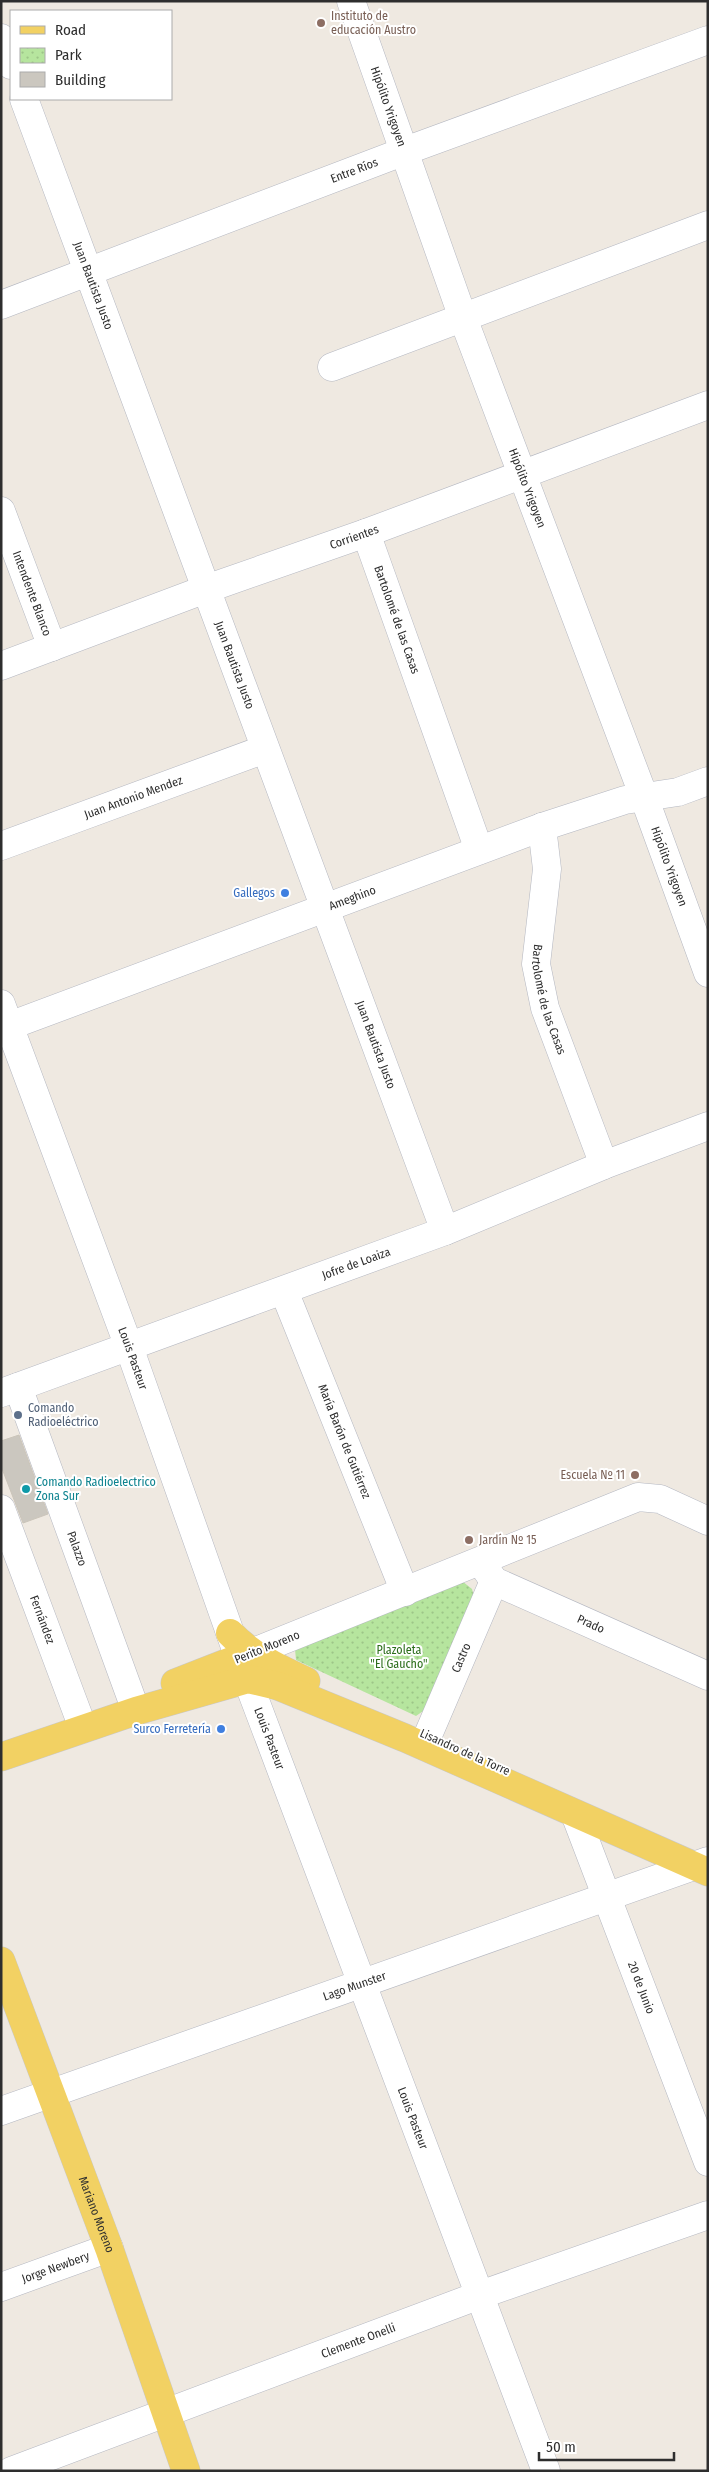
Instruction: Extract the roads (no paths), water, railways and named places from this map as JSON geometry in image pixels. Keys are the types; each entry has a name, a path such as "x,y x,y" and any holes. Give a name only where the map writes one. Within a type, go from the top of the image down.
{"main road":[{"name":"Perito Moreno","path":"1,1757 136,1711 247,1664"},
{"name":"Lisandro de la Torre","path":"247,1664 286,1672 428,1735 704,1864"},
{"name":"Lisandro de la Torre","path":"247,1664 278,1686 320,1702 575,1814 704,1864"},
{"name":"Mariano Moreno","path":"1,1961 109,2248 186,2471"}],"street":[{"name":"Hipólito Yrigoyen","path":"352,1 463,318 644,797 708,973"},
{"path":"1,38 10,62"},
{"name":"Entre Ríos","path":"1,305 405,151 708,40"},
{"name":"Juan Bautista Justo","path":"24,100 445,1231"},
{"path":"332,367 708,225"},
{"name":"Corrientes","path":"1,666 206,589 366,533 521,473 707,409"},
{"name":"Intendente Blanco","path":"1,511 52,647"},
{"name":"Bartolomé de las Casas","path":"366,533 478,850"},
{"name":"Juan Antonio Mendez","path":"1,846 265,749"},
{"name":"Ameghino","path":"4,1020 325,907 542,827 625,800 678,792 708,781"},
{"name":"Bartolomé de las Casas","path":"542,827 547,869 536,964 540,988 545,1008 604,1165"},
{"name":"Louis Pasteur","path":"4,1020 129,1346 230,1633 247,1664 362,1985 546,2471"},
{"name":"Jofre de Loaiza","path":"10,1390 445,1231 604,1165 708,1126"},
{"name":"María Barón de Gutiérrez","path":"284,1291 405,1592"},
{"name":"Palazzo","path":"10,1390 136,1711"},
{"name":"Perito Moreno","path":"247,1664 405,1592 488,1572 638,1498 660,1499 708,1521"},
{"name":"Fernández","path":"1,1509 83,1728"},
{"name":"Prado","path":"488,1572 708,1676"},
{"name":"Castro","path":"428,1735 488,1572"},
{"name":"20 de Junio","path":"575,1814 708,2162"},
{"name":"Lago Munster","path":"1,2111 704,1864"},
{"name":"Clemente Onelli","path":"12,2471 480,2295 708,2215"},
{"name":"Jorge Newbery","path":"1,2287 109,2248"}],"place":[{"name":"Instituto de educación Austro","path":"321,23"},
{"name":"Gallegos","path":"285,893"},
{"name":"Comando Radioeléctrico","path":"18,1415"},
{"name":"Escuela Nº 11","path":"635,1475"},
{"name":"Comando Radioelectrico Zona Sur","path":"26,1489"},
{"name":"Jardín Nº 15","path":"469,1540"},
{"name":"Surco Ferretería","path":"221,1729"}],"park label":[{"name":"Plazoleta \"El Gaucho\"","path":"399,1657"}]}
